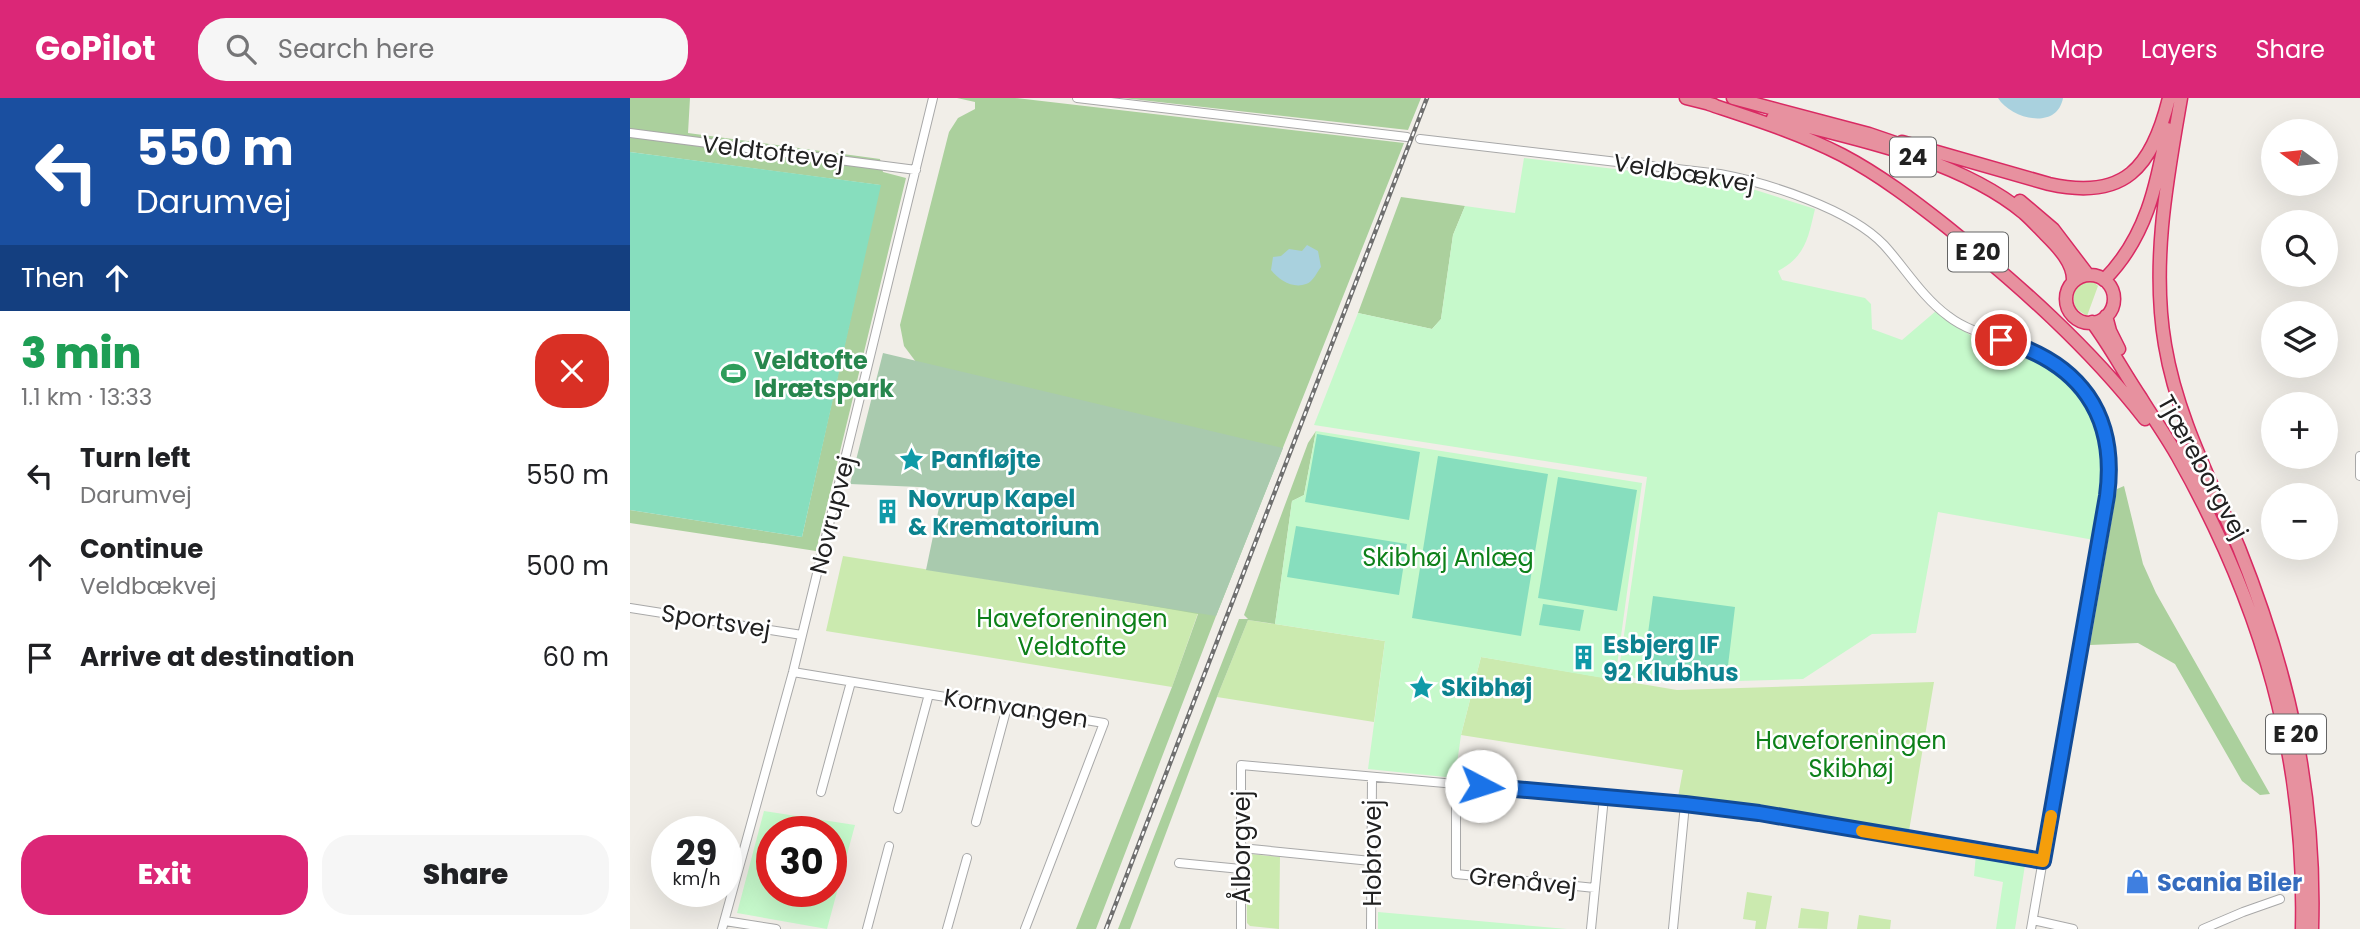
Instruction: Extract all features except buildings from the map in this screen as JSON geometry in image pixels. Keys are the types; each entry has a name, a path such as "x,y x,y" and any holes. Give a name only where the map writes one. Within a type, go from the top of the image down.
{"highway":[{"name":"E 20","path":"1686,98 1779,127 1843,156 1893,186 2003,274 2102,369 2130,400 2189,478"},
{"name":"E 20","path":"1733,98 1869,134 1947,161 1993,182 2035,212 2053,229 2088,275"},
{"path":"1869,134 2049,184 2092,188 2109,185 2141,164 2150,153 2161,130 2171,98"},
{"path":"2107,283 2129,250 2147,215 2159,174 2171,98"},
{"name":"Tjæreborgvej","path":"2181,98 2160,254 2160,299 2165,345 2184,418 2267,623 2288,695 2301,760 2309,830 2312,929"},
{"name":"24","path":"1709,104 1774,118 1869,144 1916,158 1967,178 2024,213 2060,252 2073,274 2073,281"},
{"path":"2107,283 2135,253 2151,223 2172,151"},
{"path":"2073,281 2088,275 2107,283"},
{"name":"E 20","path":"2073,281 2066,299 2070,311 2079,320 2092,322"},
{"name":"E 20","path":"2106,316 2113,301 2107,283"},
{"path":"2092,322 2106,316"},
{"name":"Tjæreborgvej","path":"2106,316 2117,345 2185,453 2238,547"},
{"name":"Tjæreborgvej","path":"2092,322 2179,457 2220,538 2251,611 2282,716 2294,782 2301,841 2302,929"}],"street":[{"name":"Novrupvej","path":"724,925 793,672 933,98"},
{"path":"1077,98 1407,137"},
{"name":"Veldtoftevej","path":"630,134 916,170"},
{"name":"Veldbækvej","path":"1420,139 1720,174 1751,181 1797,197 1856,221 1882,243 1931,301 1962,326 2024,346 2058,365 2084,391 2098,415 2107,441 2109,471 2032,925"},
{"path":"2360,456 2360,476"},
{"name":"Sportsvej","path":"630,608 802,635"},
{"name":"Kornvangen","path":"793,672 1104,723 1025,929"},
{"path":"821,793 851,682"},
{"path":"898,809 929,694"},
{"path":"976,822 1007,707"},
{"name":"Ålborgvej","path":"1241,929 1241,765 1372,777"},
{"path":"1372,777 1685,804 1800,820 2043,861"},
{"name":"Hobrovej","path":"1371,929 1372,777"},
{"name":"Grenåvej","path":"1456,784 1456,874 1595,888"},
{"path":"1591,929 1604,797"},
{"path":"1673,929 1685,804"},
{"path":"867,929 889,846"},
{"path":"1241,848 1371,861"},
{"path":"947,929 967,858"},
{"path":"1179,863 1241,869"},
{"path":"2203,929 2280,899"},
{"path":"724,925 776,929"},
{"path":"2032,925 2073,929"}],"green space":[{"path":"630,98 690,98 688,133 880,159 883,172 906,178 816,551 630,523 630,510 802,537 880,185 630,152"},
{"path":"957,98 1015,98 1404,143 1216,616 1096,929 1076,929 1172,687 1198,614 1100,597 1249,441 916,362 904,346 900,325 949,132 958,118 975,109 975,102"},
{"path":"1123,98 1421,98 1408,130"},
{"name":"Veldtofte Idrætspark","path":"630,152 881,185 802,537 630,510"},
{"path":"1524,158 1714,181 1746,187 1815,209 1808,237 1800,252 1778,271 1782,280 1865,298 1871,304 1872,329 1902,340 1936,311 1970,335 2031,355 2053,368 2080,394 2097,426 2104,464 2094,540 1938,512 1916,633 1872,634 1803,679 1674,683 1618,676 1647,477 1314,425 1358,313 1432,329 1441,319 1453,235 1465,206 1515,213"},
{"path":"1401,197 1465,206 1453,235 1441,319 1432,329 1358,313"},
{"path":"2093,281 2098,286 2087,316 2075,308 2073,294 2081,283"},
{"path":"883,353 1283,448 1216,616 926,570 942,493 919,487 850,484"},
{"path":"1316,431 1304,495 1292,501 1275,624 1248,620 1130,929 1118,929 1239,619 1248,619 1244,615 1308,443"},
{"name":"Skibhøj Anlæg","path":"1316,431 1642,483 1615,680 1481,657 1461,735 1455,778 1368,769 1385,641 1275,624 1292,501 1304,495"},
{"path":"1317,434 1420,452 1409,520 1305,502"},
{"path":"1438,456 1548,474 1521,636 1412,618"},
{"path":"1558,477 1637,490 1617,611 1538,598"},
{"path":"2124,486 2143,564 2156,593 2270,794 2260,795 2242,781 2175,664 2138,643 2090,645 2117,489"},
{"path":"1296,526 1407,544 1399,595 1287,577"},
{"name":"Haveforeningen Veldtofte","path":"843,556 1198,613 1172,687 826,631"},
{"path":"1653,596 1735,607 1727,674 1644,663"},
{"path":"1543,604 1584,610 1580,631 1539,625"},
{"path":"1248,620 1385,641 1374,722 1217,697"},
{"name":"Haveforeningen Skibhøj","path":"1481,657 1677,690 1934,682 1909,831 1678,797 1683,770 1461,735"},
{"path":"764,811 796,816 763,816"},
{"path":"847,824 855,825 847,855"},
{"path":"756,841 756,907 833,907 827,929 737,913 739,907 742,907 742,894"},
{"path":"1250,854 1280,857 1279,929 1250,926 1247,923 1246,857"},
{"path":"1976,854 2025,865 2015,929 1996,929 2003,882 1974,876"},
{"path":"1747,892 1772,896 1766,929 1755,929 1756,921 1743,919"},
{"path":"1801,908 1829,912 1827,929 1798,928"},
{"path":"1378,912 1567,929 1378,929"},
{"path":"1859,915 1891,920 1890,929 1857,929"}],"water":[{"path":"1998,98 2063,98 2052,115 2033,118 2013,112"},
{"path":"1307,245 1318,251 1321,267 1308,283 1291,284 1271,270 1273,257 1281,256 1289,249 1302,251"}],"railway":[{"path":"1106,929 1427,98"}],"slow traffic":[{"path":"1862,831 2043,861 2051,816"}],"place":[{"name":"Veldtofte Idrætspark","path":"734,374"},
{"name":"Panfløjte","path":"911,459"},
{"name":"Novrup Kapel & Krematorium","path":"888,512"},
{"name":"Esbjerg IF 92 Klubhus","path":"1583,658"},
{"name":"Skibhøj","path":"1421,687"},
{"name":"Scania Biler","path":"2137,882"}],"route":[{"path":"1481,786 1759,813 2043,861 2107,496 2109,456 2098,415 2077,382 2042,354 2001,340"}]}
